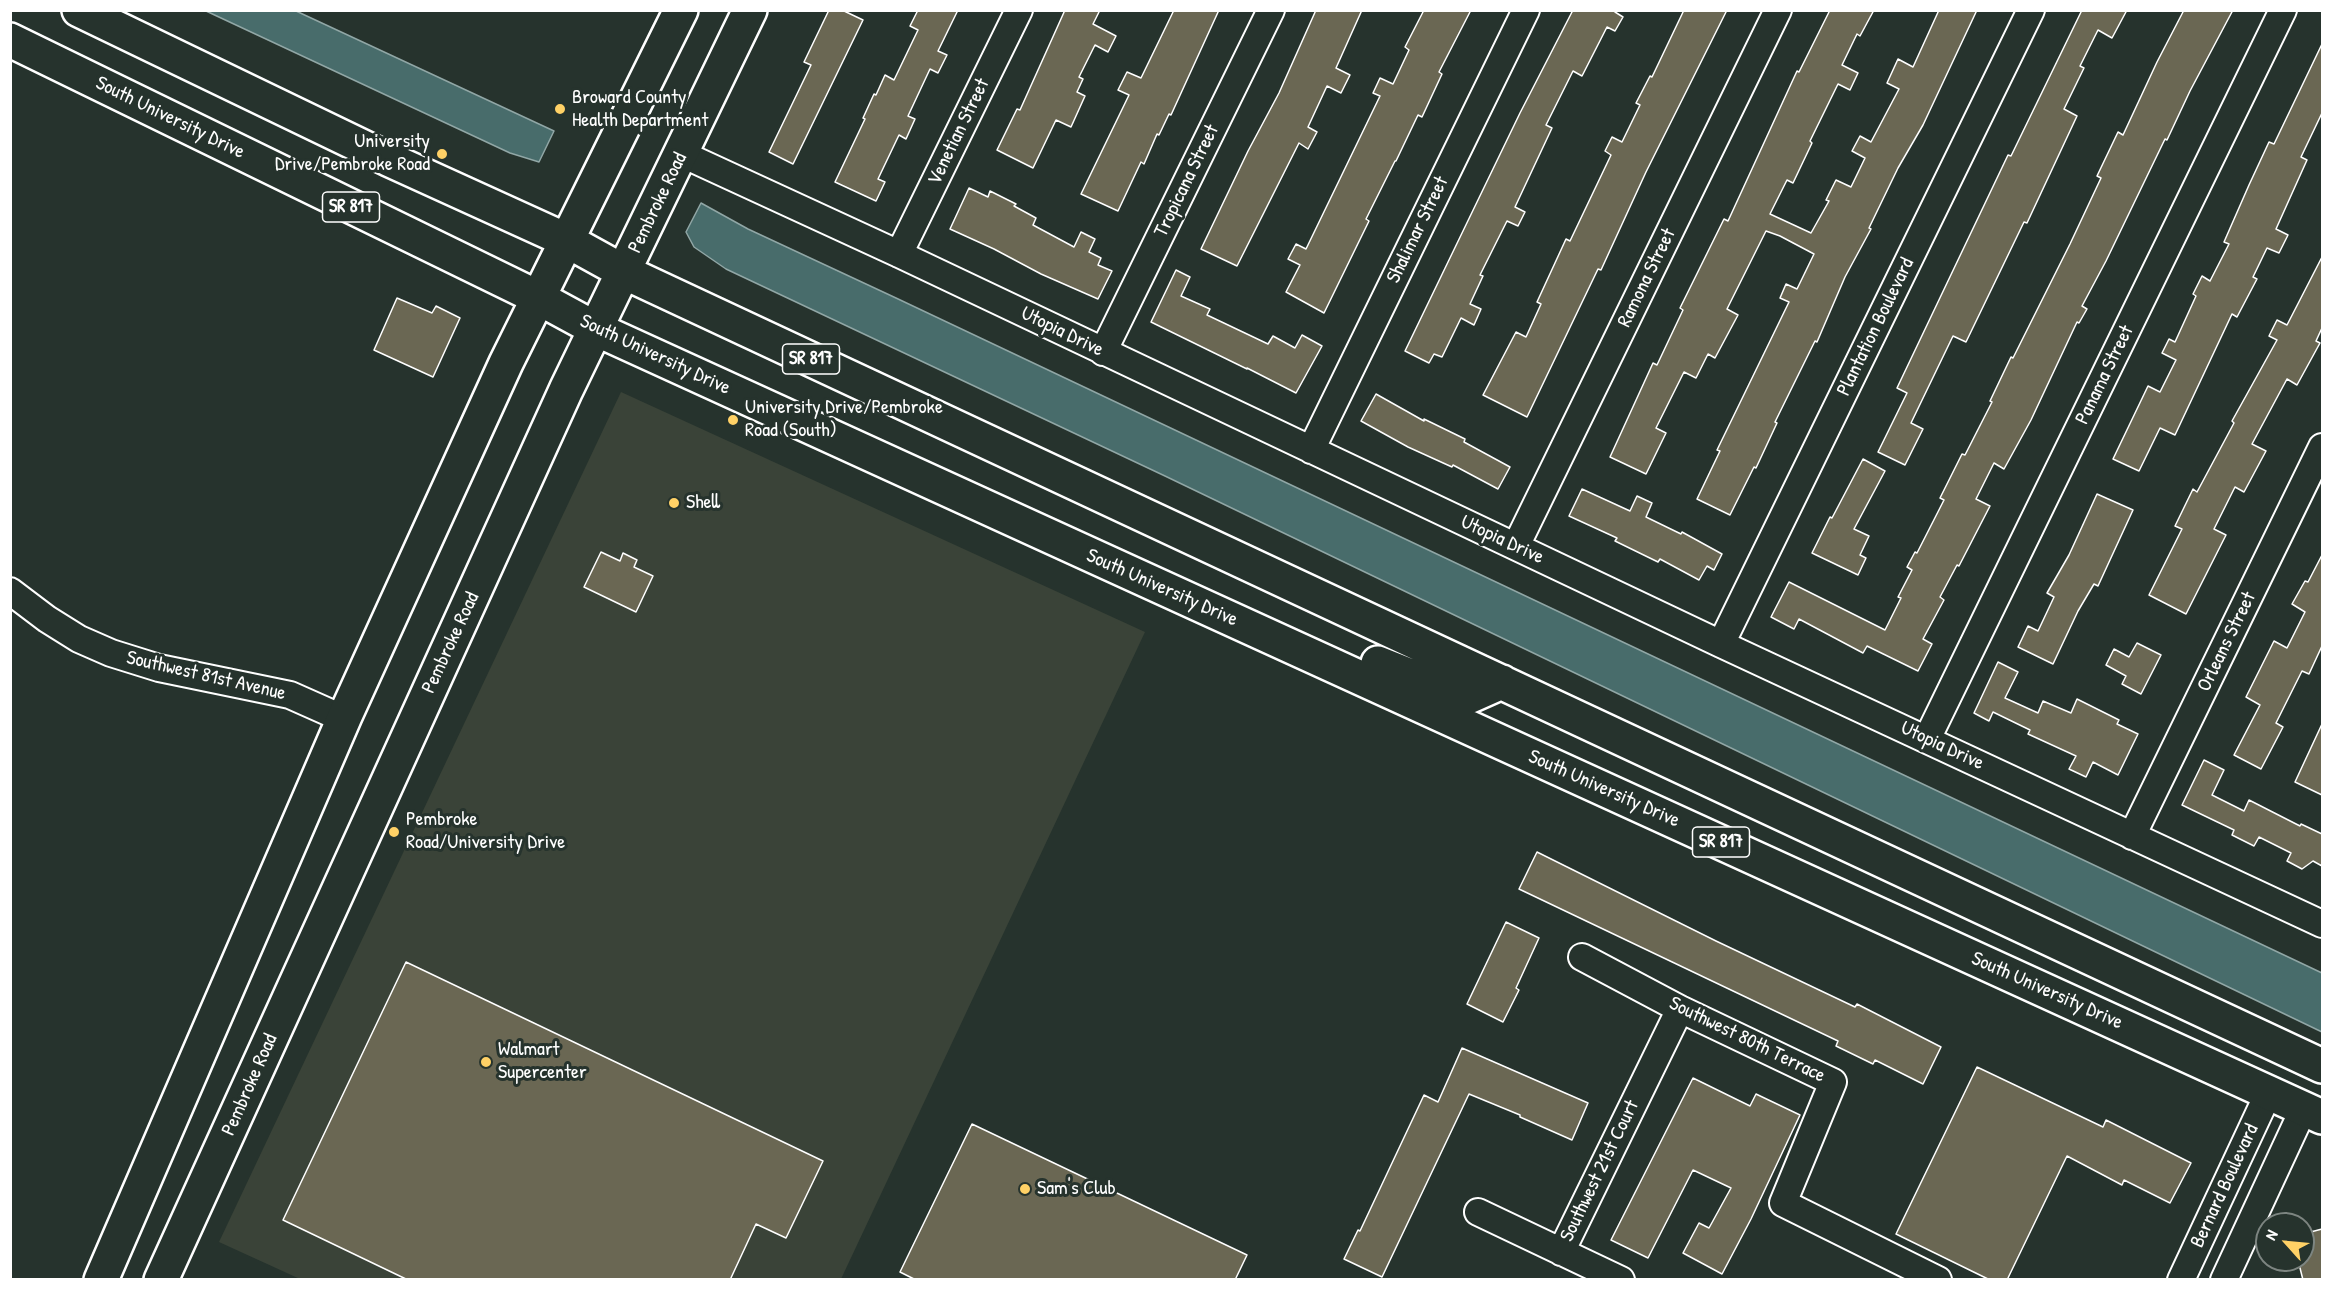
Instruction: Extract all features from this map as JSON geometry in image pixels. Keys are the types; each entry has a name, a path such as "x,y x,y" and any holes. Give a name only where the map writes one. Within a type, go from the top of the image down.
{"main road":[{"name":"SR 817","path":"79,10 388,159 566,240 624,272 2322,1066"},
{"path":"101,1280 344,719 537,297 681,10"},
{"name":"Pembroke Road","path":"161,1280 566,390 750,10"},
{"name":"South University Drive","path":"10,40 537,297 596,329 2313,1112"},
{"path":"1179,596 1218,598 1464,698 1502,682"}],"street":[{"name":"Venetian Street","path":"899,254 1019,10"},
{"name":"Tropicana Street","path":"1103,352 1272,10"},
{"name":"Shalimar Street","path":"1311,450 1526,10"},
{"name":"Ramona Street","path":"1515,546 1778,10"},
{"name":"Plantation Boulevard","path":"1721,644 2031,10"},
{"name":"Panama Street","path":"1927,739 2283,10"},
{"name":"Utopia Drive","path":"682,154 899,254 1721,644 2322,924"},
{"name":"Orleans Street","path":"2132,836 2322,447"},
{"name":"Southwest 81st Avenue","path":"10,591 47,619 80,639 111,653 159,668 290,695 344,719"},
{"name":"Southwest 80th Terrace","path":"1582,957 1680,1008 1833,1082 1783,1203 1938,1280"},
{"name":"Southwest 21st Court","path":"1478,1212 1561,1252 1680,1008"},
{"name":"Bernard Boulevard","path":"2181,1280 2269,1092"},
{"name":"Bernard Boulevard","path":"2224,1280 2313,1112"},
{"path":"1561,1252 1621,1280"}],"shaded area":[{"path":"621,392 1145,632 841,1279 300,1279 219,1242"}],"water":[{"path":"206,11 296,11 554,131 539,162 510,153"},
{"path":"701,203 748,229 2322,973 2322,1032 1165,476 726,269 694,247 686,232"}],"building":[{"path":"829,10 842,10 863,20 793,164 769,152 811,65 804,62"},
{"path":"918,10 958,10 938,51 947,55 938,73 930,69 908,116 915,119 906,139 899,135 878,179 885,182 876,201 835,182 865,119 863,118 874,94 876,95 885,75 894,80 918,30 910,26"},
{"path":"1065,10 1100,10 1093,24 1116,36 1108,52 1095,45 1079,77 1083,79 1077,92 1085,96 1071,127 1056,120 1033,168 997,150 1017,109 1020,110"},
{"path":"1174,10 1219,10 1171,115 1169,114 1159,135 1157,134 1144,164 1141,162 1118,211 1081,194 1129,95 1118,90 1127,72 1141,78"},
{"path":"1316,10 1362,10 1336,68 1350,75 1341,93 1327,86 1308,127 1317,132 1308,149 1299,143 1237,266 1201,249 1279,93"},
{"path":"1424,10 1471,10 1439,72 1442,74 1422,117 1418,115 1366,219 1369,221 1324,313 1286,292 1300,265 1288,259 1296,244 1306,249 1380,96 1373,93 1380,78 1393,84 1409,50 1405,47"},
{"path":"1573,10 1616,10 1615,12 1623,17 1615,31 1607,27 1582,76 1573,71 1546,125 1552,128 1515,207 1525,212 1518,226 1507,221 1480,275 1483,276 1470,304 1481,309 1474,325 1461,318 1442,357 1434,354 1429,363 1405,351 1520,113"},
{"path":"1684,10 1727,10 1527,417 1483,395 1516,332 1526,337 1541,304 1537,302 1566,239 1570,241 1611,155 1605,151 1612,137 1622,142 1640,105 1636,103 1650,76 1652,77"},
{"path":"1830,10 1874,10 1860,36 1857,34 1842,65 1858,73 1850,90 1838,84 1810,141 1812,143 1793,183 1787,180 1770,214 1811,233 1829,201 1826,200 1836,180 1851,187 1865,158 1852,151 1860,136 1871,142 1899,89 1887,83 1898,59 1913,67 1939,10 1977,10 1923,125 1898,168 1869,228 1871,229 1845,277 1817,342 1815,341 1775,422 1777,423 1756,468 1754,467 1730,515 1697,499 1720,451 1717,450 1789,302 1780,298 1786,284 1797,289 1814,254 1780,236 1766,231 1727,309 1738,315 1715,358 1708,354 1696,378 1684,372 1656,428 1666,433 1646,474 1610,457 1653,363 1657,365 1683,310 1680,308 1724,219 1728,221 1797,71 1799,72"},
{"path":"2082,10 2127,10 2112,38 2098,30 2080,66 2084,68 2064,109 2077,116 2027,223 2024,222 1966,342 1953,336 1911,423 1923,429 1905,465 1878,452 1907,393 1897,388 2008,155 2011,156"},
{"path":"2184,10 2233,10 2167,140 2165,139 2082,306 2087,309 2079,323 2077,322 2031,420 2004,469 1994,463 1976,499 1990,506 1940,597 1944,600 1923,639 1932,644 1918,671 1867,646 1863,653 1799,619 1794,629 1771,617 1789,582 1885,630 1912,570 1907,567 1915,552 1917,553 1944,500 1940,498 1962,454 1965,455 1992,402 1990,401 2011,357 2013,358 2070,244 2101,178 2097,176 2118,132 2123,135"},
{"path":"2322,44 2322,113 2301,157 2307,160 2276,229 2288,235 2279,253 2267,248 2253,277 2257,279 2237,317 2232,314 2175,435 2160,428 2139,471 2113,459 2148,386 2160,392 2176,360 2162,353 2169,339 2175,342 2196,296 2193,294 2202,276 2210,281 2229,244 2224,242 2269,142 2274,144"},
{"path":"969,188 988,197 990,191 1016,204 1014,206 1036,218 1033,225 1074,247 1081,232 1095,239 1089,252 1101,258 1098,265 1112,271 1098,299 950,229"},
{"path":"2322,257 2322,328 2316,341 2320,343 2297,385 2287,379 2252,444 2266,451 2244,492 2235,487 2214,529 2226,535 2186,614 2149,595 2182,529 2175,526 2193,489 2197,492 2234,423 2232,421 2277,340 2269,336 2277,320 2287,325"},
{"path":"1176,270 1190,277 1181,296 1210,309 1207,315 1268,344 1273,336 1295,348 1302,335 1322,346 1296,393 1151,322"},
{"path":"397,298 432,313 436,306 460,318 433,377 374,350"},
{"path":"1376,394 1424,421 1424,419 1465,439 1464,442 1510,467 1498,489 1453,465 1452,467 1408,447 1361,421"},
{"path":"1863,459 1885,471 1854,529 1869,536 1860,555 1866,558 1858,575 1812,553"},
{"path":"1582,489 1630,511 1637,496 1652,503 1646,517 1681,534 1682,532 1722,554 1714,570 1707,566 1699,580 1660,559 1658,562 1615,541 1617,538 1569,516"},
{"path":"2097,494 2133,510 2098,586 2094,584 2078,611 2053,664 2018,647 2028,626 2038,631 2054,597 2047,593 2069,555"},
{"path":"601,552 620,561 623,553 637,560 634,567 653,576 636,612 584,587"},
{"path":"2322,555 2322,646 2309,674 2302,671 2276,723 2283,727 2261,769 2234,755 2260,705 2246,697 2274,641 2287,648 2305,612 2292,604 2305,581 2308,582"},
{"path":"2137,643 2161,655 2141,694 2122,684 2126,676 2106,665 2114,649 2129,657"},
{"path":"1998,662 2018,672 2005,698 2038,713 2043,701 2071,713 2077,699 2119,720 2117,724 2138,734 2118,775 2093,762 2086,777 2069,769 2076,756 2028,734 2030,730 1993,712 1989,721 1974,713"},
{"path":"2322,724 2322,795 2295,782"},
{"path":"2204,760 2224,770 2212,795 2244,811 2249,800 2300,826 2301,824 2322,834 2322,866 2313,861 2302,869 2287,861 2291,853 2259,837 2254,846 2232,835 2234,830 2182,805"},
{"path":"1537,852 1716,941 1855,1007 1857,1004 1941,1047 1923,1084 1875,1060 1873,1064 1836,1046 1838,1041 1519,889"},
{"path":"1506,922 1539,938 1516,988 1519,990 1503,1022 1467,1004"},
{"name":"Walmart Supercenter","path":"406,962 823,1161 786,1238 756,1224 730,1280 408,1280 283,1220"},
{"path":"1462,1048 1588,1103 1572,1140 1469,1094 1382,1277 1344,1259 1358,1230 1360,1231 1424,1095 1438,1102"},
{"path":"1977,1067 2103,1127 2106,1120 2191,1163 2170,1203 2124,1180 2122,1185 2067,1156 2007,1280 1990,1280 1896,1234"},
{"path":"1693,1078 1750,1106 1756,1094 1800,1115 1751,1219 1722,1274 1683,1253 1699,1223 1709,1228 1731,1188 1693,1170 1648,1258 1611,1240"},
{"name":"Sam's Club","path":"972,1124 1247,1255 1235,1280 916,1280 900,1272"},
{"path":"2322,1229 2322,1280 2303,1280 2301,1272 2315,1272 2315,1231"}],"place":[{"name":"Broward County Health Department","path":"560,109"},
{"name":"University Drive/Pembroke Road","path":"442,154"},
{"name":"University Drive/Pembroke Road (South)","path":"733,420"},
{"name":"Shell","path":"674,503"},
{"name":"Pembroke Road/University Drive","path":"394,832"},
{"name":"Walmart Supercenter","path":"486,1062"},
{"name":"Sam's Club","path":"1025,1189"}]}
